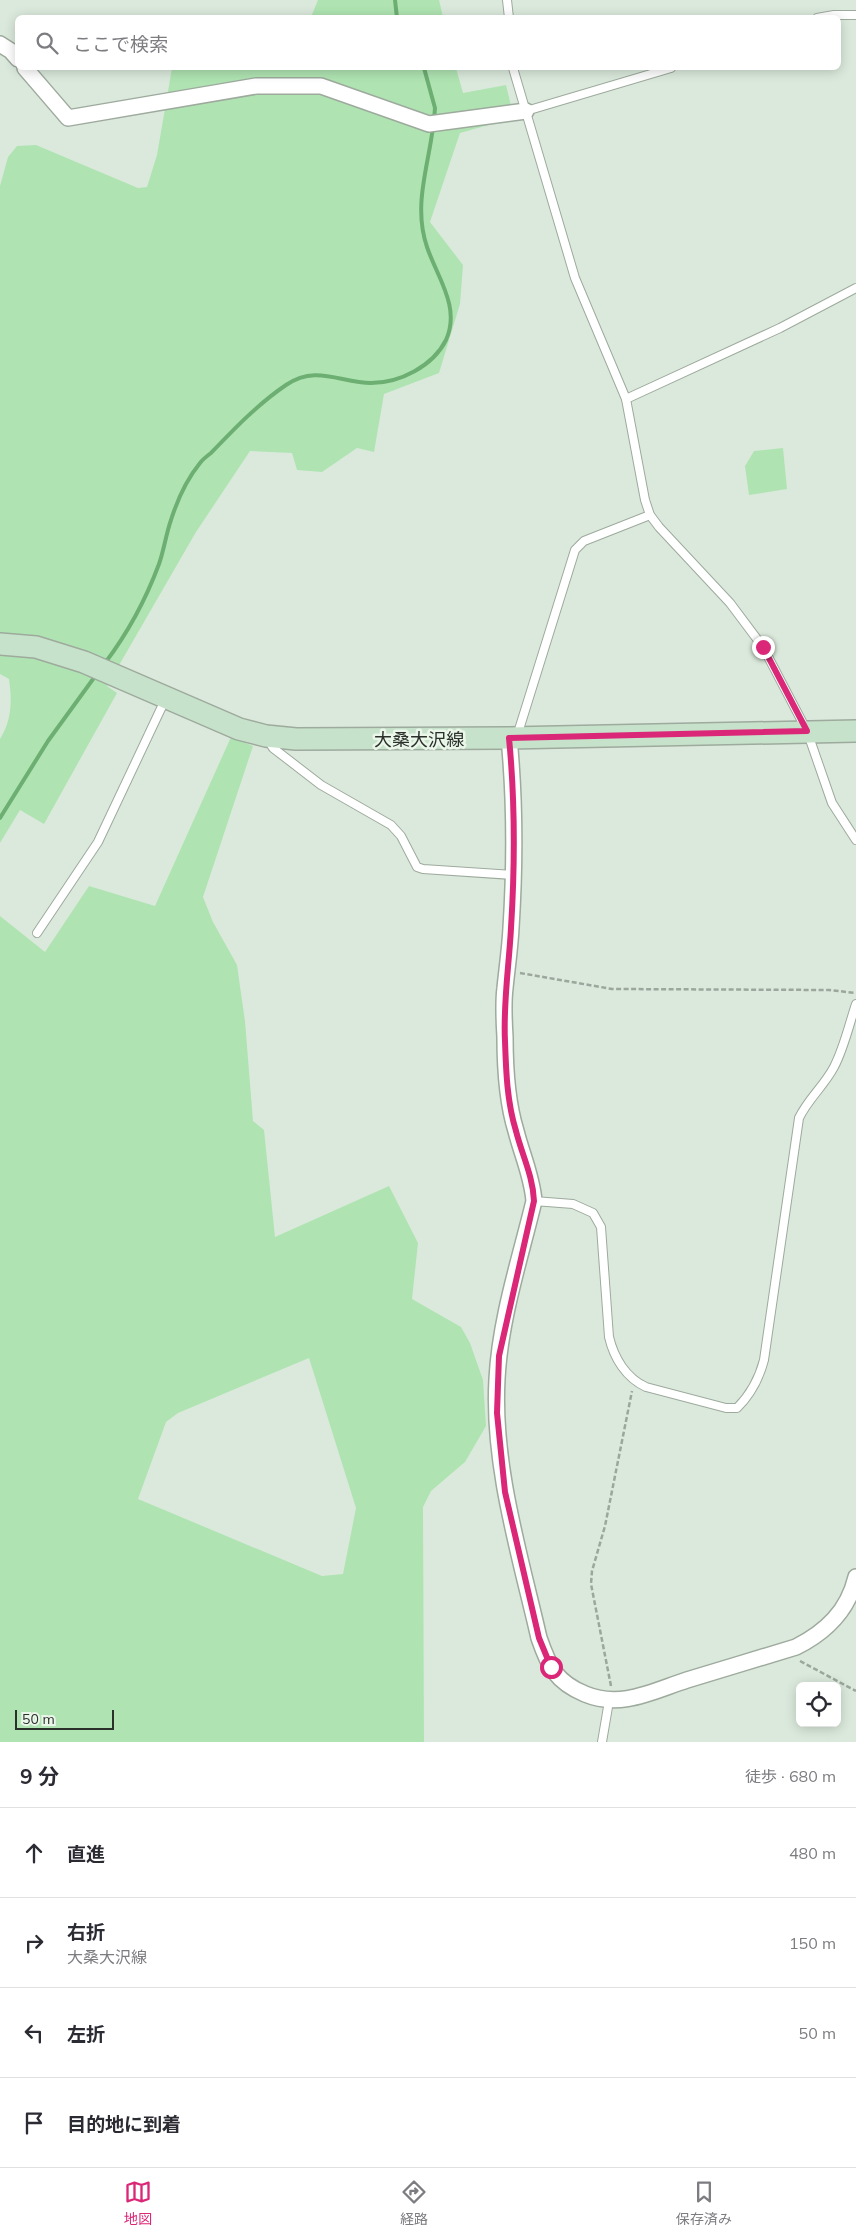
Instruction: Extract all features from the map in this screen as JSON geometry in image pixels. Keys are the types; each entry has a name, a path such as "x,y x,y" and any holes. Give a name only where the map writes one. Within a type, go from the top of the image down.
{"main road":[{"name":"大桑大沢線","path":"0,644 36,648 84,662 239,728 266,736 296,739 513,738 856,731"}],"street":[{"path":"0,44 15,56"},
{"path":"27,70 68,118 256,86 322,86 430,124 526,111"},
{"path":"513,738 512,875 508,971 504,989 505,1039 508,1094 515,1130 533,1183 534,1201 499,1356 497,1413 505,1492 539,1638 551,1667 568,1687 596,1699 609,1701 646,1695 796,1647 825,1630 837,1618 848,1600 856,1577"}],"lane":[{"path":"508,0 509,15"},
{"path":"841,15 856,16"},
{"path":"514,70 575,278 626,399 645,500 650,515 730,603 763,647 807,731 832,802 856,840"},
{"path":"526,111 664,70"},
{"path":"626,399 780,328 856,288"},
{"path":"513,738 575,550 584,541 650,515"},
{"path":"38,933 98,842 166,698"},
{"path":"266,736 273,748 321,785 391,825 401,836 416,867 512,875"},
{"path":"534,1201 573,1204 593,1213 601,1227 609,1337 612,1354 634,1382 646,1387 726,1408 738,1408 759,1378 764,1360 799,1118 806,1104 826,1081 836,1065 856,1004"},
{"path":"602,1742 609,1701"}],"path":[{"path":"508,971 612,989 829,990 856,993"},
{"path":"609,1701 612,1691 592,1584 592,1571 605,1526 634,1382"},
{"path":"796,1647 800,1661 856,1691"}],"green space":[{"path":"318,0 439,0 443,15 312,15"},
{"path":"172,70 457,70 463,93 506,85 514,118 460,133 430,222 463,265 460,304 439,373 384,394 374,452 357,448 322,472 297,470 292,453 250,451 196,532 107,686 117,693 44,824 20,810 0,843 0,739 9,717 11,695 9,679 0,674 0,186 8,157 17,146 36,145 138,188 147,187 157,155"},
{"path":"783,448 787,489 749,495 745,466 754,451"},
{"path":"231,737 253,746 203,897 213,922 237,965 245,1021 253,1121 264,1130 275,1237 389,1186 418,1243 412,1299 461,1327 470,1343 483,1380 486,1426 465,1462 431,1491 423,1507 424,1742 0,1742 0,916 45,952 89,886 155,906","holes":["309,1358 356,1508 343,1574 322,1576 138,1499 166,1422 178,1413"]}],"waterway":[{"path":"395,0 397,15"},
{"path":"425,70 435,108 434,120"},
{"path":"105,663 128,628 148,590 161,559 173,513 195,469 247,417 286,385 308,376 328,376 371,383 393,380 404,376 433,358 446,340 450,328 449,304 446,292 427,247 421,217 421,202 433,127"},
{"path":"0,818 48,741 96,675"}],"route":[{"path":"551,1667 539,1638 505,1492 497,1413 499,1356 509,1304 534,1201 533,1183 515,1130 508,1094 505,1039 504,989 508,971 512,925 513,827 509,738 807,731 763,647"}]}
